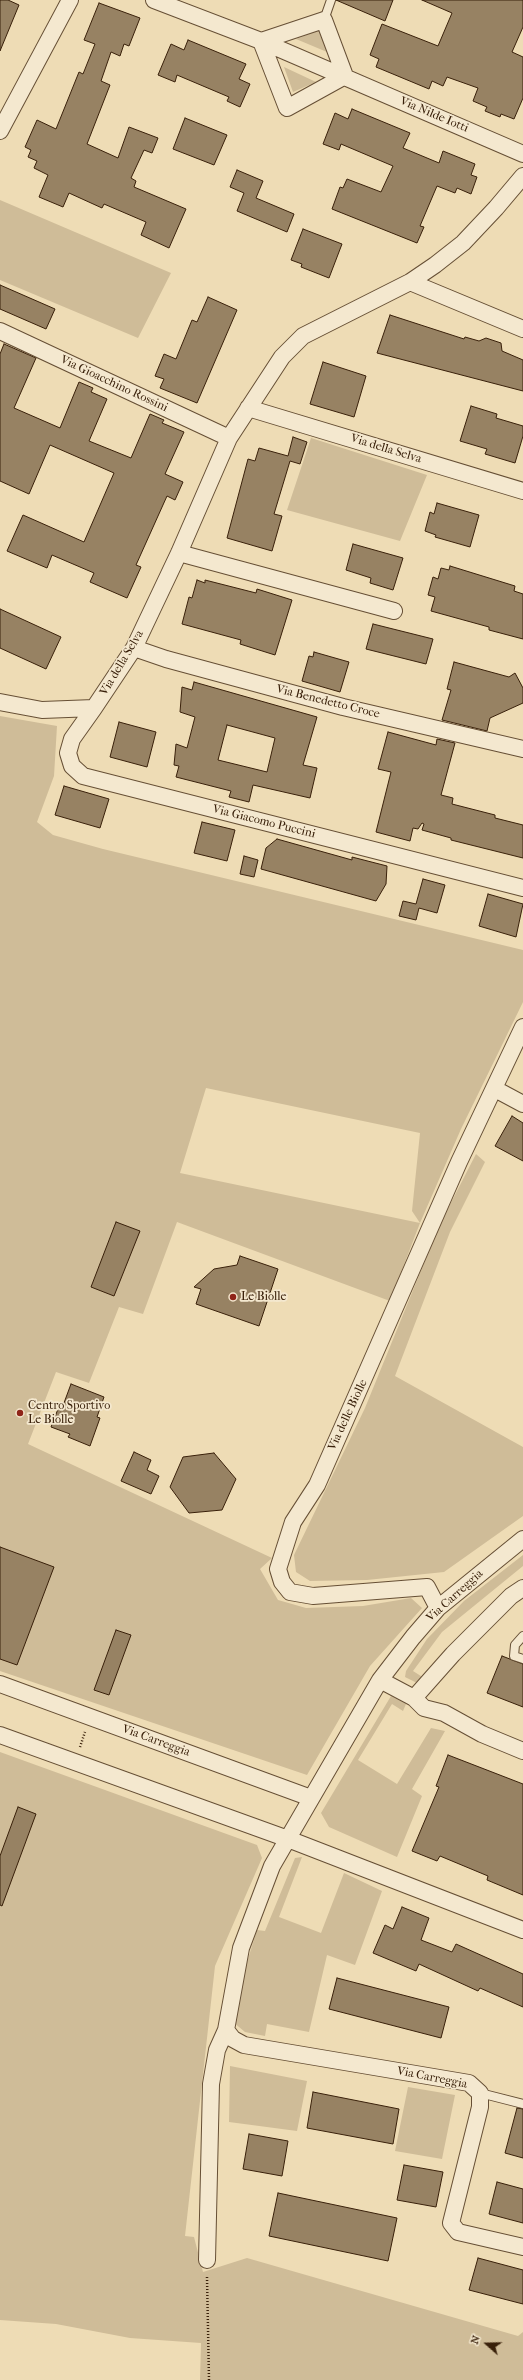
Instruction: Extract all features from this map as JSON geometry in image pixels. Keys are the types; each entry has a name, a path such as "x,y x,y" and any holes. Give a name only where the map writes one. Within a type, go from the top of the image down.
{"street":[{"path":"0,131 70,0"},
{"name":"Via Nilde Iotti","path":"154,0 261,41 523,154"},
{"path":"324,20 344,76 287,108 261,41 324,20"},
{"name":"Via della Selva","path":"0,702 42,710 94,708 134,648 179,553 229,438 282,357 303,336 410,282 463,243 496,208 523,176"},
{"path":"410,282 523,329"},
{"name":"Via Gioacchino Rossini","path":"0,331 229,438"},
{"name":"Via della Selva","path":"248,408 523,491"},
{"path":"179,553 394,611"},
{"name":"Via Benedetto Croce","path":"134,648 166,659 342,707 523,749"},
{"name":"Via Giacomo Puccini","path":"94,708 72,739 68,753 72,766 83,776 523,888"},
{"name":"Via delle Biolle","path":"438,1608 427,1587 313,1596 290,1592 282,1582 278,1570 293,1522 317,1485 459,1162 495,1089 523,1027"},
{"path":"495,1089 523,1104"},
{"name":"Via Carreggia","path":"207,2260 211,2084 217,2050 226,2030 241,1948 272,1866 380,1680 413,1637 438,1608 523,1539"},
{"path":"414,1698 453,1654 511,1596 523,1588"},
{"path":"380,1680 414,1698 424,1708 444,1713 482,1734 523,1751"},
{"name":"Via Carreggia","path":"0,1684 311,1798"},
{"path":"0,1735 288,1839 523,1930"},
{"name":"Via Carreggia","path":"226,2030 233,2039 244,2045 469,2083 480,2093 480,2107 451,2223 458,2232 523,2247"}],"lane":[{"path":"324,20 331,0"},
{"path":"523,1636 515,1645 514,1656 523,1659"},
{"path":"480,2093 523,2104"}],"path":[{"path":"75,1762 90,1717"},
{"path":"207,2260 209,2380"}],"shaded area":[{"path":"320,30 327,52 296,39"},
{"path":"284,67 316,82 293,92"},
{"path":"0,200 171,273 138,338 0,280"},
{"path":"311,438 427,475 400,541 287,510"},
{"path":"0,716 57,726 54,776 37,822 53,835 103,849 523,950 523,1002 461,1129 420,1223 390,1301 177,1222 143,1314 119,1307 89,1383 56,1372 28,1444 272,1558 260,1569 278,1600 306,1608 363,1606 411,1598 422,1608 370,1666 307,1775 0,1671","holes":["206,1088 420,1133 412,1211 420,1223 180,1173"]},
{"path":"476,1154 485,1162 450,1232 395,1376 523,1447 523,1516 444,1572 367,1580 310,1581 296,1572 294,1555 365,1408 440,1224"},
{"path":"523,1555 523,1566 442,1632 413,1671 424,1678 419,1684 405,1677 406,1671 427,1639 464,1601"},
{"path":"391,1696 406,1704 403,1711 392,1704 358,1760 397,1784 431,1728 445,1731 412,1789 422,1796 397,1857 329,1827 321,1813"},
{"path":"0,1752 257,1845 262,1858 215,1966 185,2236 194,2237 203,2272 247,2258 518,2336 523,2332 523,2380 200,2380 201,2343 130,2338 56,2324 0,2320"},
{"path":"302,1857 279,1917 321,1933 344,1873 382,1891 355,1965 327,1955 309,2032 267,2024 265,2036 245,2032 233,2022 238,1991 257,1930 265,1931 295,1858"},
{"path":"230,2066 307,2081 297,2131 229,2122"},
{"path":"408,2087 455,2095 442,2159 395,2151"}],"building":[{"path":"0,0 8,0 19,5 0,51"},
{"path":"336,0 393,0 385,21"},
{"path":"422,0 523,0 523,27 512,52 523,57 523,98 514,119 501,114 500,117 485,111 487,107 473,101 478,88 447,77 443,86 432,81 429,89 376,67 379,59 370,55 382,24 438,46 452,13"},
{"path":"99,3 140,18 129,46 124,44 120,56 111,52 101,81 110,85 87,144 118,158 129,127 158,138 152,153 144,150 131,178 136,181 134,187 186,209 169,248 141,235 146,222 104,204 102,208 69,193 63,207 39,197 48,175 34,168 37,161 28,157 31,150 25,147 37,120 56,129 79,72 83,74 95,44 84,40"},
{"path":"188,40 246,64 239,79 250,84 240,107 227,101 229,97 177,75 175,82 158,75 171,44 184,50"},
{"path":"352,109 410,133 403,148 439,163 443,151 475,164 471,175 477,177 471,194 457,188 455,193 437,186 420,226 424,227 417,243 332,209 340,187 343,188 347,179 381,192 393,166 341,144 339,150 323,144 335,113 348,119"},
{"path":"185,118 227,135 214,165 173,149"},
{"path":"237,170 263,181 256,198 294,214 287,232 237,211 244,193 230,187"},
{"path":"303,229 342,244 329,278 301,267 302,264 291,260"},
{"path":"0,285 55,309 46,329 0,309"},
{"path":"208,297 237,310 197,403 160,388 164,379 155,376 164,354 176,359 192,320 197,322"},
{"path":"390,315 464,339 465,337 479,341 486,338 501,343 502,351 523,360 523,391 377,353"},
{"path":"4,344 36,358 14,408 60,428 79,382 93,388 91,392 107,399 89,441 131,458 150,414 164,420 162,423 184,432 165,474 183,482 175,500 167,496 136,565 141,567 127,598 90,582 94,573 52,555 47,568 7,551 23,515 84,542 114,473 50,445 29,494 0,481 0,354"},
{"path":"323,362 366,376 354,417 310,404"},
{"path":"471,406 497,414 496,418 523,426 523,436 515,463 485,454 487,449 460,441"},
{"path":"293,437 307,442 300,464 290,461 274,514 282,516 272,551 227,538 248,459 255,461 259,448 288,456"},
{"path":"437,503 479,515 470,547 435,537 436,535 425,531 430,512 434,514"},
{"path":"353,544 403,558 393,590 370,583 371,578 346,570"},
{"path":"450,566 515,586 514,591 523,594 523,639 489,630 489,627 431,611 435,597 428,595 433,577 438,579 441,568 449,570"},
{"path":"197,580 205,583 205,580 256,593 257,589 292,600 275,655 240,644 241,640 182,624 189,597 192,598"},
{"path":"0,609 61,637 46,669 0,648"},
{"path":"373,624 433,639 426,664 366,649"},
{"path":"314,652 349,662 340,692 302,681 309,656 313,657"},
{"path":"454,662 509,677 515,673 523,688 523,703 490,718 487,731 442,720 451,690 447,689"},
{"path":"194,682 317,717 303,765 317,768 310,798 253,785 249,802 229,797 231,791 176,777 179,766 174,765 176,744 187,748 195,717 180,712 182,687 192,690","holes":["227,725 275,738 267,772 218,760"]},
{"path":"119,722 156,732 147,767 110,757"},
{"path":"388,732 436,745 437,739 455,743 441,795 453,798 452,804 495,815 495,818 523,825 523,858 451,840 451,838 422,830 424,824 422,823 418,829 413,828 410,841 376,832 391,772 378,769"},
{"path":"64,786 109,799 100,828 55,815"},
{"path":"202,822 235,830 227,861 194,853"},
{"path":"277,839 352,860 352,857 387,866 386,884 376,901 261,869 266,848"},
{"path":"244,856 258,860 254,877 240,874"},
{"path":"423,879 445,885 437,913 419,908 416,920 399,916 403,901 416,904"},
{"path":"488,894 523,904 516,937 479,926"},
{"path":"512,1116 523,1123 523,1161 495,1146"},
{"path":"116,1222 140,1231 114,1296 91,1287"},
{"name":"Le Biolle","path":"240,1256 278,1269 259,1326 196,1304 201,1289 194,1287 214,1269 237,1265"},
{"path":"71,1384 104,1397 97,1417 100,1418 90,1446 68,1437 70,1434 51,1427 58,1409 61,1411"},
{"path":"134,1452 151,1460 147,1470 159,1476 151,1494 121,1481"},
{"path":"214,1453 236,1479 222,1510 189,1513 170,1487 183,1457"},
{"path":"0,1547 54,1567 17,1665 0,1659"},
{"path":"116,1630 131,1635 109,1695 94,1690"},
{"path":"502,1656 523,1664 523,1707 487,1693"},
{"path":"448,1755 523,1784 523,1895 487,1880 488,1876 440,1856 437,1861 412,1851 439,1787 436,1786"},
{"path":"18,1807 36,1814 2,1906 0,1905 0,1856"},
{"path":"402,1907 429,1918 421,1940 452,1952 456,1944 523,1974 523,2007 480,1988 478,1991 419,1964 416,1971 373,1953 385,1925 393,1929"},
{"path":"337,1978 449,2007 441,2038 329,2009"},
{"path":"313,2092 399,2109 393,2144 307,2128"},
{"path":"517,2108 523,2109 523,2158 505,2153"},
{"path":"249,2134 288,2141 282,2176 243,2169"},
{"path":"404,2165 443,2172 436,2207 397,2200"},
{"path":"497,2182 523,2189 523,2223 489,2214"},
{"path":"278,2193 397,2218 388,2261 269,2236"},
{"path":"478,2258 523,2270 523,2304 469,2290"}],"place":[{"name":"Le Biolle","path":"233,1297"},
{"name":"Centro Sportivo Le Biolle","path":"20,1413"}]}
